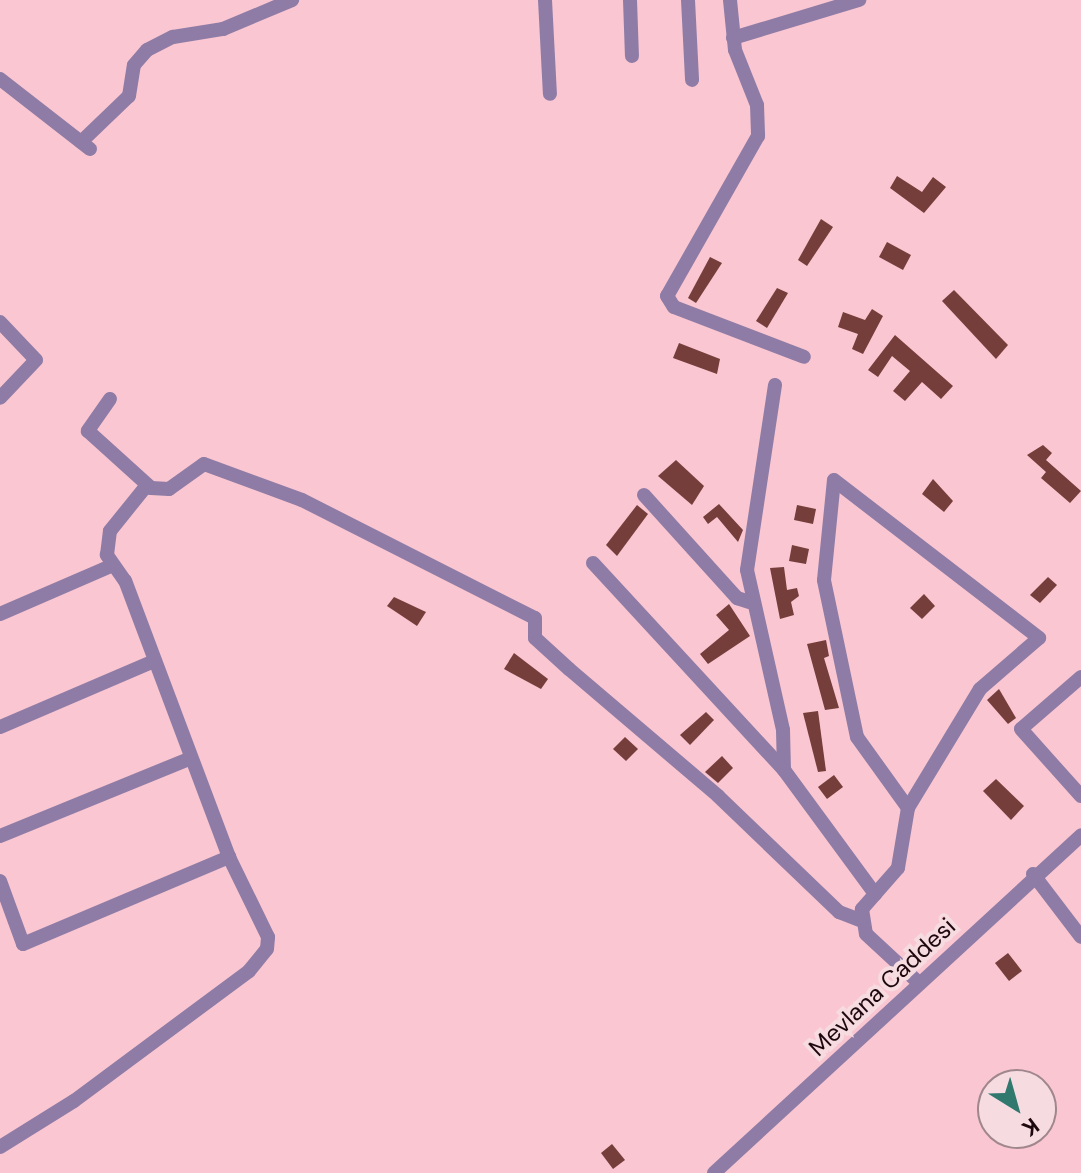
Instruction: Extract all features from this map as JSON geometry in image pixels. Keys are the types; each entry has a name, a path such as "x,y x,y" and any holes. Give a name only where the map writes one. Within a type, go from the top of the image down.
{"street":[{"path":"0,79 86,145 129,96 134,65 147,50 184,34 223,29 292,0"},
{"path":"545,0 550,94"},
{"path":"630,0 632,56"},
{"path":"688,0 692,80"},
{"path":"730,0 733,38 757,105 758,136 667,296 674,307 804,357"},
{"path":"733,38 859,0"},
{"path":"0,322 36,360 0,398"},
{"path":"775,385 748,555 749,602 775,688 784,770"},
{"path":"110,399 88,431 147,485 169,489 204,464 302,500 535,618 535,638 718,796 839,912 860,920 866,934 919,983"},
{"path":"860,920 875,894 898,868 908,808 980,689 1039,638 834,480 824,580 857,737 908,808"},
{"path":"0,1147 50,1119 261,960 268,937 229,857 154,661 113,565 108,535 147,485"},
{"path":"644,495 737,598 749,602"},
{"path":"593,563 784,770 875,894"},
{"path":"0,614 113,565"},
{"path":"0,727 154,661"},
{"path":"1081,677 1021,729 1081,796"},
{"path":"0,836 191,758"},
{"name":"Mevlana Caddesi","path":"714,1173 1033,874 1081,835"},
{"path":"0,881 23,944 229,857"},
{"path":"1033,874 1081,937"}],"building":[{"path":"897,176 922,192 933,177 946,187 924,213 890,188"},
{"path":"821,219 833,227 807,266 798,260"},
{"path":"887,242 911,255 903,270 879,257"},
{"path":"710,257 722,263 696,303 688,298"},
{"path":"777,288 788,293 767,328 756,321"},
{"path":"954,290 1008,345 996,359 942,301"},
{"path":"872,309 883,316 863,354 852,349 858,334 838,327 843,312 865,320"},
{"path":"895,335 953,386 941,399 922,382 905,401 893,391 910,371 892,356 878,377 868,370"},
{"path":"679,343 720,359 717,374 673,358"},
{"path":"1043,445 1052,453 1046,460 1081,491 1070,503 1041,478 1046,472 1027,455"},
{"path":"676,460 704,486 692,505 658,476"},
{"path":"933,479 953,501 944,512 922,494"},
{"path":"719,504 743,530 738,542 717,517 708,524 703,517"},
{"path":"637,505 648,514 617,556 606,545"},
{"path":"797,505 816,509 813,524 794,520"},
{"path":"792,545 809,549 806,564 789,561"},
{"path":"784,567 787,590 797,588 799,596 791,602 794,615 780,619 770,568"},
{"path":"1048,577 1057,585 1040,603 1030,595"},
{"path":"924,594 935,606 922,619 910,608"},
{"path":"394,597 426,612 417,626 387,606"},
{"path":"729,604 750,636 708,664 700,654 729,630 716,615"},
{"path":"826,640 829,656 824,658 839,708 825,710 807,644"},
{"path":"514,653 548,679 541,689 504,669"},
{"path":"999,689 1016,718 1008,724 987,700"},
{"path":"818,711 826,771 818,772 803,713"},
{"path":"706,712 714,720 690,745 680,735"},
{"path":"625,737 638,749 626,761 613,749"},
{"path":"722,756 733,768 718,783 705,772"},
{"path":"834,775 843,787 827,799 818,787"},
{"path":"996,779 1024,806 1011,820 983,791"},
{"path":"1008,953 1022,971 1009,981 995,963"},
{"path":"612,1144 625,1160 613,1169 601,1153"}]}
